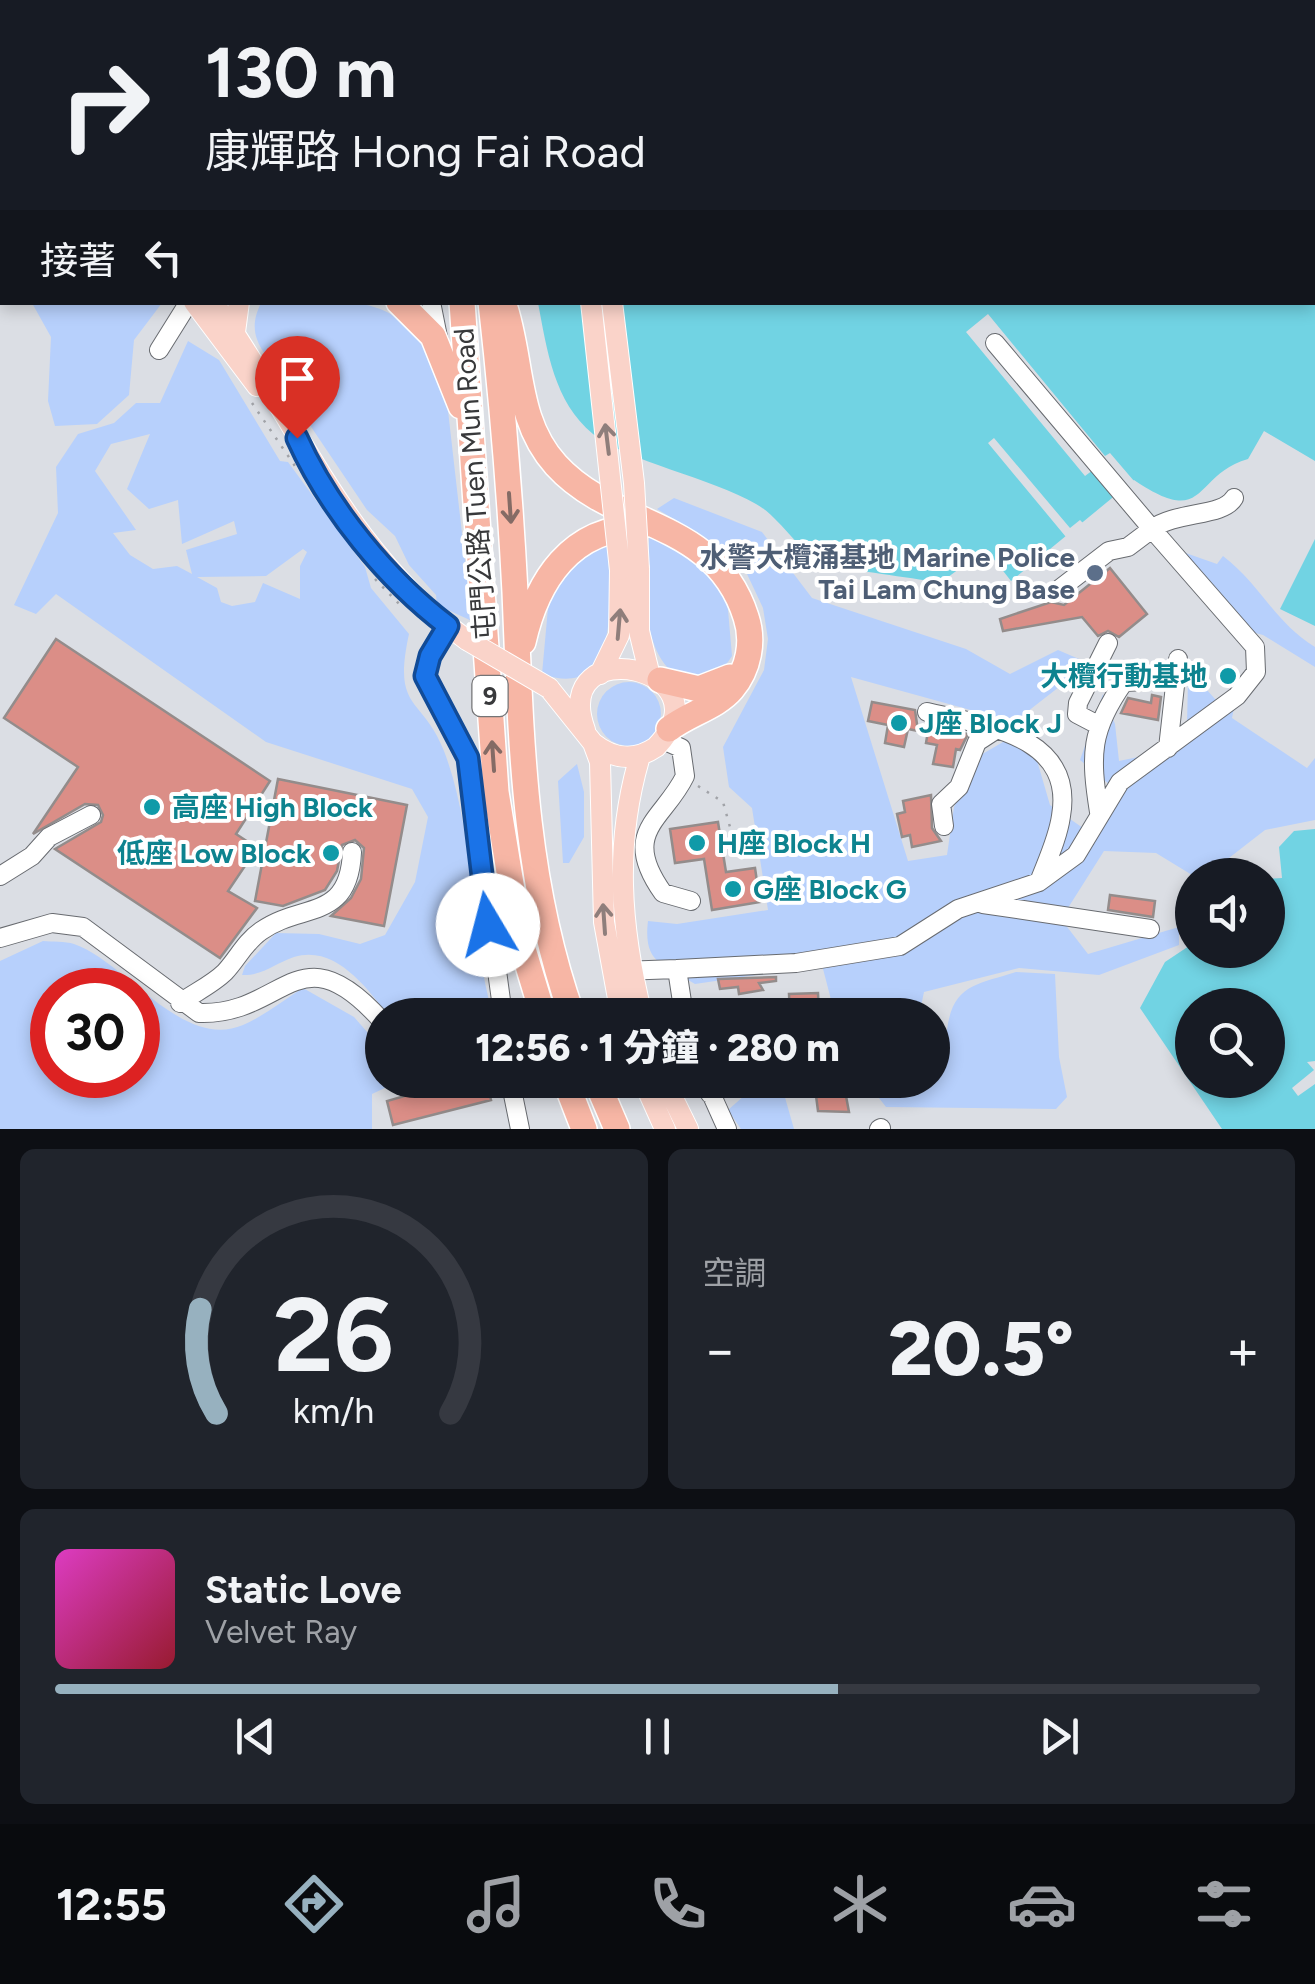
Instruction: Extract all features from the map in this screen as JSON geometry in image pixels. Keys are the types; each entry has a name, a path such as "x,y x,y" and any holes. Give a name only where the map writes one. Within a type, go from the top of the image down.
{"highway":[{"path":"402,305 422,322 442,352 473,444"},
{"name":"屯門公路 Tuen Mun Road","path":"462,305 496,792 511,896 538,998"},
{"name":"屯門公路 Tuen Mun Road","path":"491,305 504,422 519,743 530,840 547,926 567,998"},
{"path":"503,305 514,333 525,413 544,450 587,490 688,540 716,564 738,596 751,638 746,663 730,691 666,735"},
{"path":"517,667 543,584 560,559 582,542 636,527 656,528 688,540"},
{"path":"654,676 690,689 709,687 746,663"},
{"path":"573,1098 584,1129"},
{"path":"604,1098 617,1129"}],"main road":[{"path":"193,305 291,426"},
{"path":"215,305 235,332 314,470 370,550 411,596 467,640 550,688 590,738 615,756 640,756"},
{"path":"235,332 239,305"},
{"path":"591,305 640,631 654,676 672,702 666,735 640,756 622,832 621,998"},
{"path":"612,305 632,466 629,570 619,636 581,710 604,790 602,898 621,972 634,998"},
{"path":"550,688 596,678 625,666 654,676"},
{"path":"650,1098 665,1129"},
{"path":"673,1098 688,1129"}],"street":[{"path":"159,350 189,305"},
{"path":"432,305 442,352"},
{"path":"621,972 796,963 900,946 972,904 1039,882 1076,855 1120,782 1237,696 1256,672 1254,646 995,343"},
{"path":"1057,592 1110,551 1128,547 1179,514 1220,510 1234,498"},
{"path":"448,626 430,656 425,676 468,758 485,908 500,998"},
{"path":"1098,725 1077,714 1078,703 1108,642"},
{"path":"1168,748 1178,660"},
{"path":"1099,812 1093,771 1094,734 1124,682 1146,681"},
{"path":"927,712 1015,733 1040,750 1061,789 1061,819 1039,882"},
{"path":"944,826 941,804 959,787 977,742 997,729"},
{"path":"666,735 681,748 685,776 650,821 646,848 663,892 691,901"},
{"path":"0,876 32,856 49,837 91,815"},
{"path":"180,1003 224,973 248,940 265,928 331,903 351,872 352,852"},
{"path":"972,904 1027,908 1150,929"},
{"path":"0,938 44,924 82,927 180,1003 199,1013 231,1012 284,983 316,977 352,990 365,1003"},
{"path":"677,969 681,998"},
{"path":"514,1098 520,1129"},
{"path":"712,1098 728,1129"}],"path":[{"path":"250,400 302,476"},
{"path":"372,572 379,588 412,615"},
{"path":"697,786 723,802 730,827"}],"shaded area":[{"path":"33,305 160,305 134,340 129,395 97,424 55,426 48,401 51,337"},
{"path":"260,305 364,305 395,317 413,333 446,393 472,621 437,605 436,595 409,565 395,536 367,510 289,394 313,376 303,360 279,373 257,340"},
{"path":"538,305 1315,305 1315,461 1264,431 1248,459 1230,467 1188,500 1158,494 1134,480 1011,581 986,549 940,583 826,562 798,543 756,504 608,444 593,434 569,407 549,357"},
{"path":"188,341 219,360 280,461 288,462 365,567 371,588 409,634 404,677 407,691 435,733 454,783 489,998 374,998 336,963 309,955 242,975 245,966 276,933 319,934 360,944 385,935 415,882 428,817 412,789 266,742 56,594 36,614 14,605 58,513 56,467 78,434 114,423 136,403 160,403","holes":["150,434 127,489 149,509 178,500 182,544 234,521 237,534 186,550 192,574 177,566 153,569 130,555 113,533 136,530 95,471 111,444","303,549 307,552 300,566 300,599 263,583 255,602 232,606 221,602 217,588 197,577 266,576"]},
{"path":"674,498 762,532 812,598 966,649 1010,674 1058,650 1079,659 1059,687 1014,722 851,677 908,861 947,855 954,807 979,756 1010,738 1036,757 1050,805 1093,835 1122,795 1080,760 1103,694 1115,724 1119,761 1181,748 1187,725 1188,679 1199,681 1215,699 1234,708 1232,718 1307,768 1315,758 1315,820 1265,830 1229,858 1175,858 1175,865 1156,853 1104,851 1061,919 1088,954 1175,928 1175,946 1099,975 1019,968 924,992 923,998 831,998 822,965 695,984 657,961 649,946 648,921 677,924 768,910 752,808 729,787 723,747 764,670 768,639 763,608 740,559 657,509"},
{"path":"649,533 692,554 727,598 732,656 713,674 698,676 671,671 653,642 647,606"},
{"path":"607,539 609,609 600,656 588,672 569,679 542,674 548,608 565,566"},
{"path":"1315,539 1315,626 1280,609"},
{"path":"1180,551 1217,564 1223,556 1236,567 1289,627 1315,647 1315,667 1263,635 1248,631"},
{"path":"629,682 652,691 661,714 652,737 629,746 606,737 597,714 606,691"},
{"path":"577,764 584,792 584,837 569,863 563,863 558,781"},
{"path":"1315,829 1315,1061 1307,1062 1314,1070 1292,1088 1298,1096 1315,1084 1315,1129 1222,1129 1201,1098 1285,1098 1285,988 1175,988 1175,1060 1140,1008 1165,962 1175,955 1175,968 1285,968 1285,858 1280,858 1279,847 1294,831"},
{"path":"43,941 74,944 114,968 30,968 30,1098 160,1098 160,1004 198,1026 220,1030 251,1021 303,988 354,1017 365,1030 365,1098 372,1098 372,1129 0,1129 0,961"},
{"path":"1016,972 1055,974 1059,1057 1067,1097 1056,1109 886,1107 879,1098 950,1098 950,1015 961,995 978,984"},
{"path":"742,1098 785,1098 794,1129 741,1129 728,1110"}],"pier":[{"path":"988,314 1105,456 1110,453 1134,481 1115,496 1093,470 1085,476 966,332"},
{"path":"994,438 1070,528 1080,520 1083,523 1066,537 988,443"}],"building":[{"path":"1110,568 1147,614 1119,637 1108,631 1098,636 1082,617 1003,631 1000,619 1051,602 1064,605"},
{"name":"高座 High Block","path":"56,639 270,781 236,834 257,848 228,891 257,908 220,958 55,849 101,822 103,815 98,805 85,804 33,834 78,767 4,718"},
{"path":"1152,695 1161,697 1158,720 1121,713 1128,698 1151,703"},
{"name":"J座 Block J","path":"872,702 915,710 918,731 908,729 904,747 885,743 888,725 868,721"},
{"path":"929,725 968,734 960,750 956,749 953,767 933,764 937,745 926,743"},
{"name":"低座 Low Block","path":"278,779 407,805 384,926 331,916 351,898 361,879 364,848 355,840 342,845 337,871 325,890 283,906 255,901"},
{"path":"931,795 932,828 941,841 912,847 910,835 902,837 897,814 905,812 903,801"},
{"path":"718,822 726,872 755,868 760,902 712,910 704,859 675,863 670,829"},
{"path":"1110,895 1155,901 1153,917 1108,910"},
{"path":"776,977 776,981 759,983 763,990 739,994 738,987 720,989 718,979"},
{"path":"818,993 818,998 789,998 789,994"},
{"path":"397,1098 491,1100 393,1125 387,1101"},
{"path":"816,1098 846,1098 849,1112 818,1111"}],"place":[{"name":"水警大欖涌基地 Marine Police Tai Lam Chung Base","path":"1095,573"},
{"name":"大欖行動基地","path":"1228,676"},
{"name":"J座 Block J","path":"899,723"},
{"name":"高座 High Block","path":"152,807"},
{"name":"H座 Block H","path":"697,843"},
{"name":"低座 Low Block","path":"331,853"},
{"name":"G座 Block G","path":"733,889"}],"route":[{"path":"297,438 305,456 370,550 420,606 448,626 430,656 426,684 468,758 488,925"}]}
